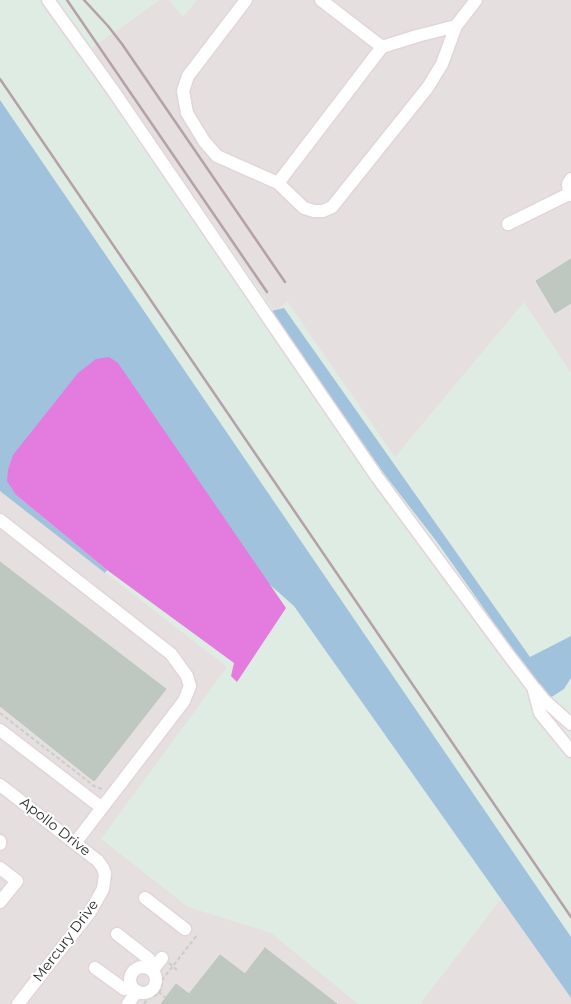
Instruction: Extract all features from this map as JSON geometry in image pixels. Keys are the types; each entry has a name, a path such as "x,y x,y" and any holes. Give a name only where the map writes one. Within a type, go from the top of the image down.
{"street":[{"path":"48,0 112,88 377,477 533,687 544,700 571,724"},
{"path":"246,0 188,76 183,91 187,113 204,141 217,156 278,183 304,208 314,211 323,211 332,207 428,87 442,64 456,26 476,0"},
{"path":"321,0 382,47"},
{"path":"278,183 382,47 456,26"},
{"path":"508,224 570,194 568,184 571,180"},
{"path":"0,520 172,654 187,676 190,686 184,701 75,843"},
{"path":"533,687 540,713 571,751"},
{"path":"0,730 102,808"},
{"name":"Apollo Drive","path":"0,785 98,861 104,868 105,874"},
{"path":"0,868 17,881 0,902"},
{"name":"Mercury Drive","path":"18,1004 90,912 103,889 105,874"},
{"path":"145,898 185,929"},
{"path":"96,968 124,990 134,988 146,992 156,990 156,980 150,969 149,959 117,934"},
{"path":"134,988 130,981 132,973 138,968 150,969 162,958"},
{"path":"128,1004 134,988"}],"path":[{"path":"0,713 94,786 113,794"},
{"path":"156,990 161,989 162,980 198,934"},
{"path":"156,990 166,998"},
{"path":"144,1004 148,998 156,996 156,990"}],"shaded area":[{"path":"160,0 169,0 183,17 197,0 571,0 571,373 524,302 395,457 287,301 275,312 92,48"},
{"path":"0,100 571,937 571,998 294,606 269,584 16,495 107,570 105,573 0,491"},
{"path":"284,308 530,657 571,636 571,678 564,689 550,698 504,637 437,542 385,475 271,311"},
{"path":"109,357 118,363 286,608 237,682 231,676 234,663 107,570 16,495 7,481 13,455 78,373 96,359"},
{"path":"0,491 227,667 101,839 188,907 271,933 358,1004 0,1004"},
{"path":"501,899 571,998 571,1004 420,1004"}],"building":[{"path":"571,259 571,303 555,313 536,281"},
{"path":"0,562 166,689 94,781 0,706"},
{"path":"265,948 337,1004 161,1004 176,984 189,994 220,955 245,974"}],"railway":[{"path":"67,0 267,292"},
{"path":"84,0 122,44 285,282"},
{"path":"0,79 571,917"}]}
